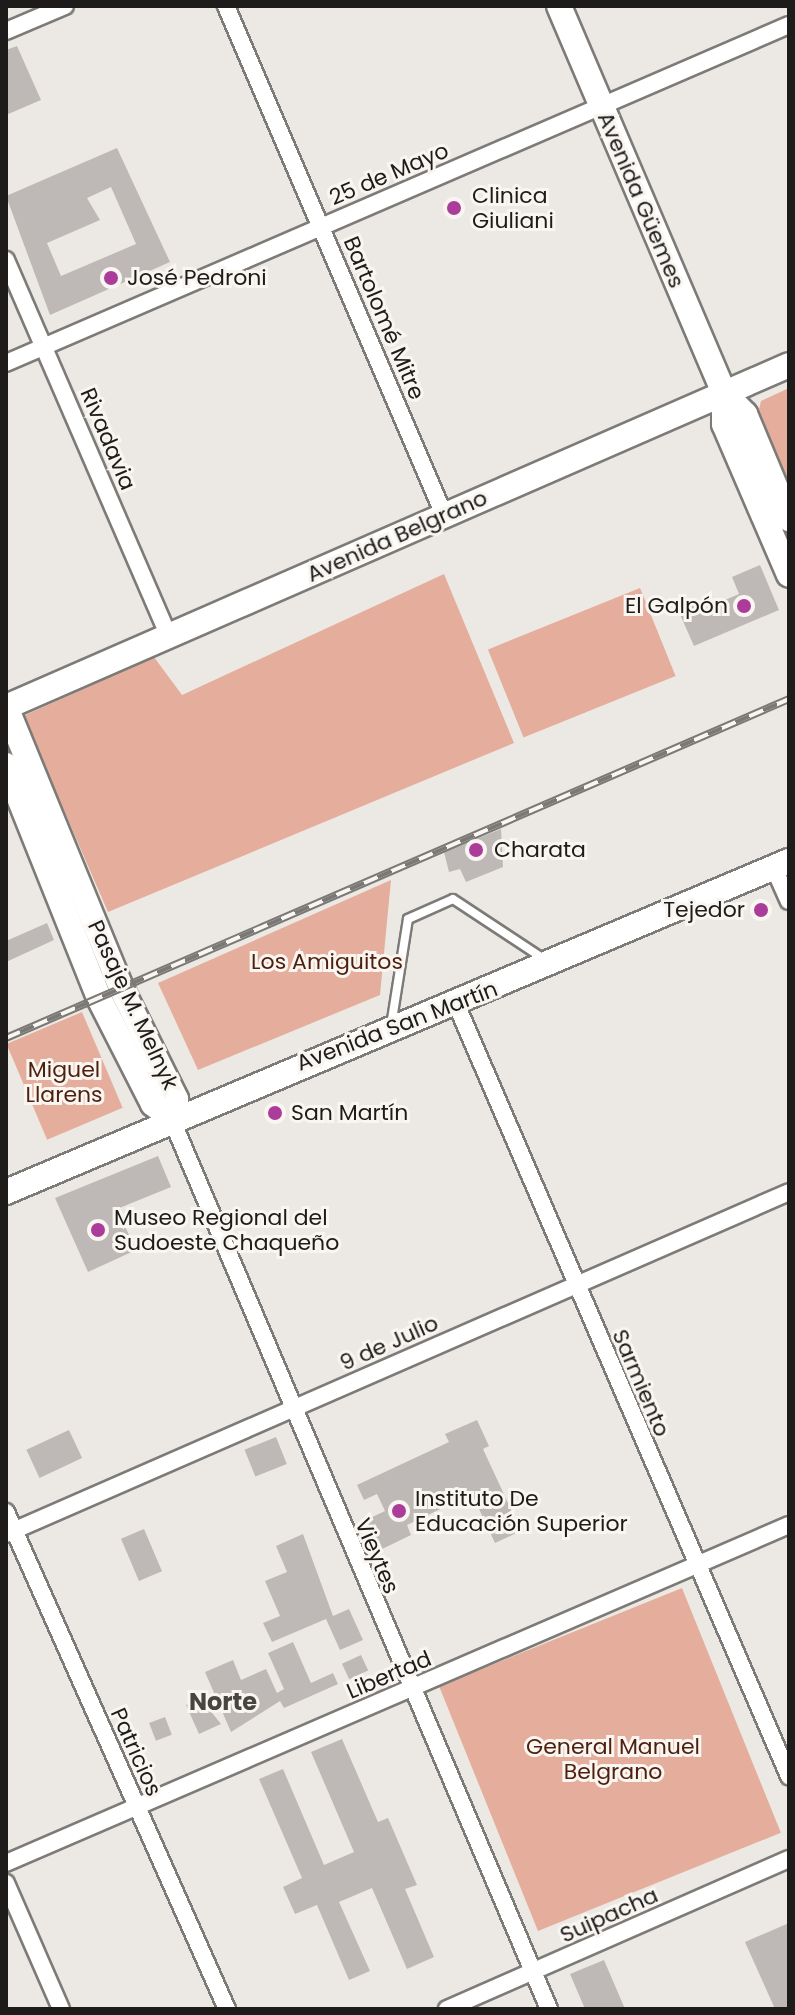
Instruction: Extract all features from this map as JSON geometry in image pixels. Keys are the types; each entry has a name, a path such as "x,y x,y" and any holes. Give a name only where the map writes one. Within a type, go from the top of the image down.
{"main road":[{"name":"Avenida Güemes","path":"559,6 724,393"},
{"name":"Avenida Belgrano","path":"6,707 789,365"},
{"path":"724,393 745,414 789,519"},
{"path":"724,393 724,424 789,575"},
{"name":"Pasaje M. Melnyk","path":"6,707 121,988 176,1099 171,1118 153,1104 99,998 6,765"},
{"name":"Avenida San Martín","path":"6,1192 171,1118 391,1026 457,1006 782,865"}],"street":[{"path":"6,31 65,6"},
{"name":"Bartolomé Mitre","path":"226,6 444,515"},
{"name":"25 de Mayo","path":"6,363 789,25"},
{"name":"Rivadavia","path":"6,260 169,636"},
{"path":"782,865 789,901"},
{"name":"Sarmiento","path":"457,1006 695,1566 789,1776"},
{"name":"Vieytes","path":"171,1118 290,1410 549,2009"},
{"name":"9 de Julio","path":"10,1533 789,1192"},
{"name":"Patricios","path":"6,1512 10,1533 227,2009"},
{"name":"Libertad","path":"6,1863 789,1525"},
{"name":"Suipacha","path":"447,2009 789,1859"},
{"path":"6,1883 61,2009"}],"lane":[{"path":"391,1026 408,919 453,899 551,963"}],"green space":[{"path":"789,388 789,500 756,422 761,401"},
{"path":"444,574 514,743 108,912 23,716 154,657 182,695"},
{"path":"640,588 676,676 524,738 488,649"},
{"name":"Los Amiguitos","path":"391,880 380,995 198,1070 158,983"},
{"name":"Miguel Llarens","path":"82,1012 123,1108 47,1140 7,1044"},
{"name":"General Manuel Belgrano","path":"682,1588 781,1833 538,1931 439,1686"}],"building":[{"path":"17,46 41,100 6,115 6,50"},
{"path":"117,148 170,262 50,315 6,196","holes":["111,187 136,244 61,276 47,243 100,220 87,198"]},
{"name":"El Galpón","path":"760,565 779,610 694,646 678,610 696,603 699,611 739,594 732,577"},
{"path":"501,829 503,867 466,882 460,869 449,872 444,852"},
{"path":"47,923 54,940 6,962 6,941"},
{"name":"Museo Regional del Sudoeste Chaqueño","path":"158,1156 171,1187 117,1209 136,1250 88,1272 55,1198"},
{"path":"477,1420 489,1446 483,1449 521,1531 495,1543 472,1494 407,1525 411,1535 380,1550 366,1520 385,1511 377,1494 364,1500 357,1485 449,1442 445,1434"},
{"path":"69,1430 82,1458 40,1478 26,1450"},
{"path":"276,1437 287,1464 255,1477 244,1450"},
{"path":"144,1529 162,1571 139,1581 121,1539"},
{"path":"303,1534 333,1616 349,1609 363,1640 340,1650 326,1619 272,1642 263,1623 280,1616 265,1581 287,1572 276,1546"},
{"path":"293,1642 311,1683 333,1673 338,1684 284,1708 280,1701 231,1732 205,1672 233,1660 241,1680 266,1669 277,1693 284,1689 268,1653"},
{"path":"361,1655 368,1670 349,1679 342,1664"},
{"path":"200,1698 221,1724 199,1734 186,1705"},
{"path":"165,1717 172,1735 156,1741 149,1723"},
{"path":"342,1739 378,1822 388,1818 417,1885 405,1889 434,1957 407,1969 372,1888 339,1902 370,1971 349,1980 317,1905 295,1914 283,1887 302,1878 259,1779 283,1769 324,1865 354,1852 311,1752"},
{"path":"789,1923 789,2009 775,2009 745,1942"},
{"path":"604,1960 625,2009 585,2009 570,1974"}],"railway":[{"path":"6,1038 789,699"}],"place":[{"name":"Clinica Giuliani","path":"454,208"},
{"name":"José Pedroni","path":"111,278"},
{"name":"El Galpón","path":"744,606"},
{"name":"Charata","path":"476,850"},
{"name":"Tejedor","path":"761,910"},
{"name":"San Martín","path":"275,1113"},
{"name":"Museo Regional del Sudoeste Chaqueño","path":"98,1230"},
{"name":"Instituto De Educación Superior","path":"399,1511"}],"district":[{"name":"Norte","path":"223,1702"}]}
